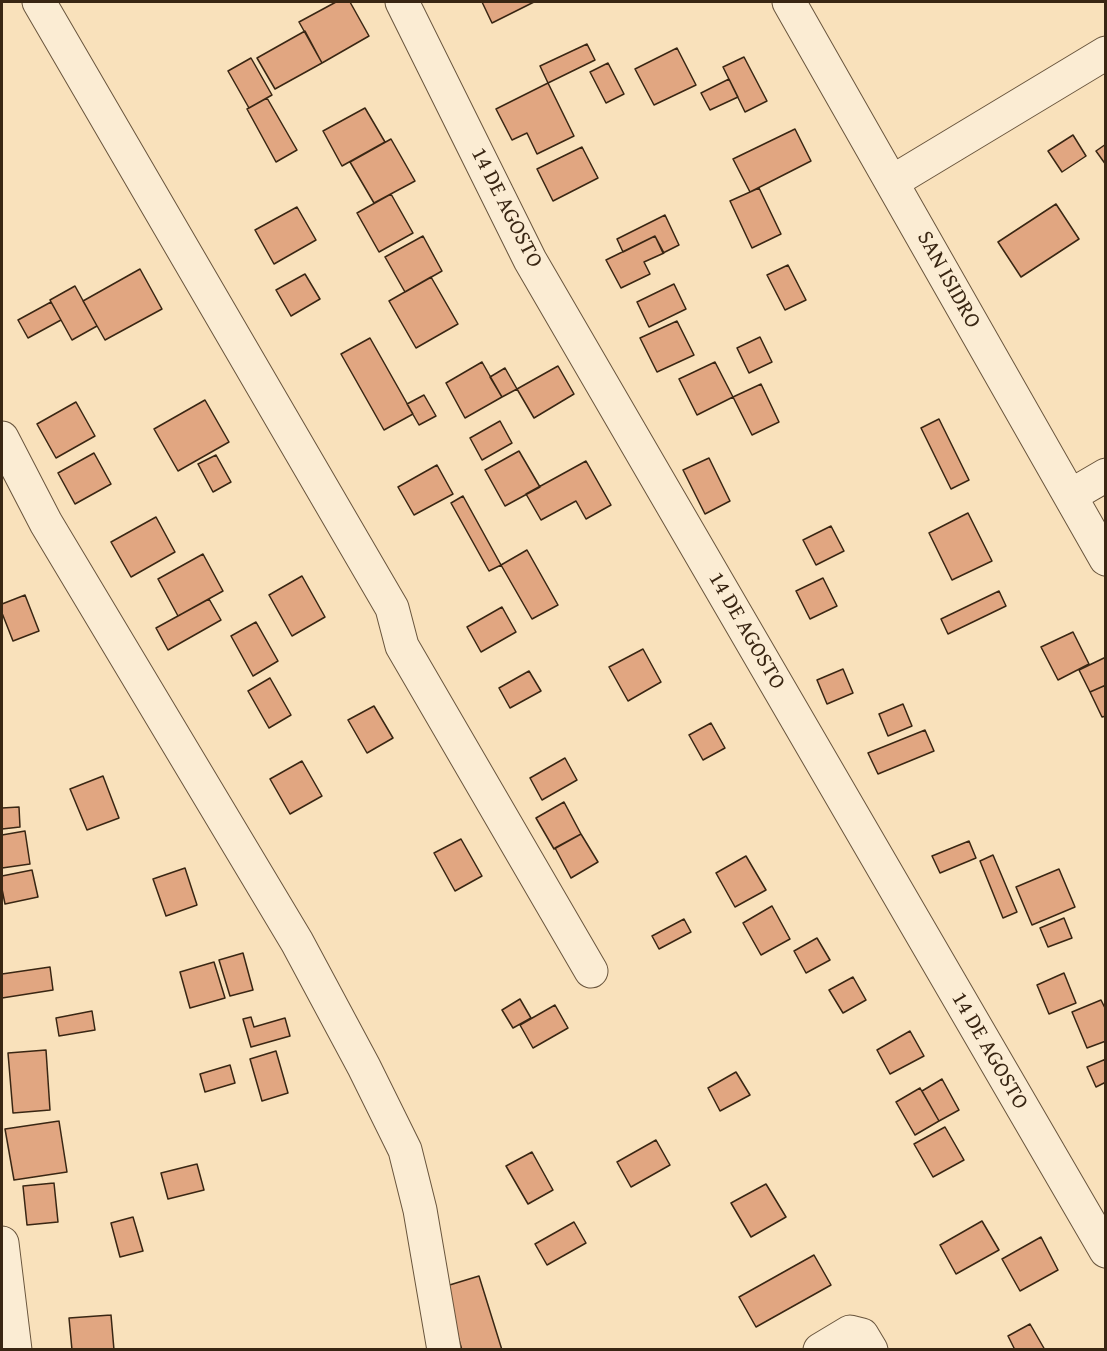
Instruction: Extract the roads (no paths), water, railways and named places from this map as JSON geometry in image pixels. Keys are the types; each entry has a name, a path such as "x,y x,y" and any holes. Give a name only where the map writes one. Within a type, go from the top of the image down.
{"street":[{"path":"39,2 393,608 402,646 591,971"},
{"name":"14 DE AGOSTO","path":"402,2 530,260 1106,1251"},
{"name":"SAN ISIDRO","path":"789,2 1106,559"},
{"path":"892,182 1106,53"},
{"path":"2,438 46,523 297,942 364,1067 405,1150 420,1210 444,1350"},
{"path":"1070,496 1106,475"},
{"path":"2,1243 15,1350"},
{"path":"820,1350 850,1332 862,1335 871,1350"}]}
